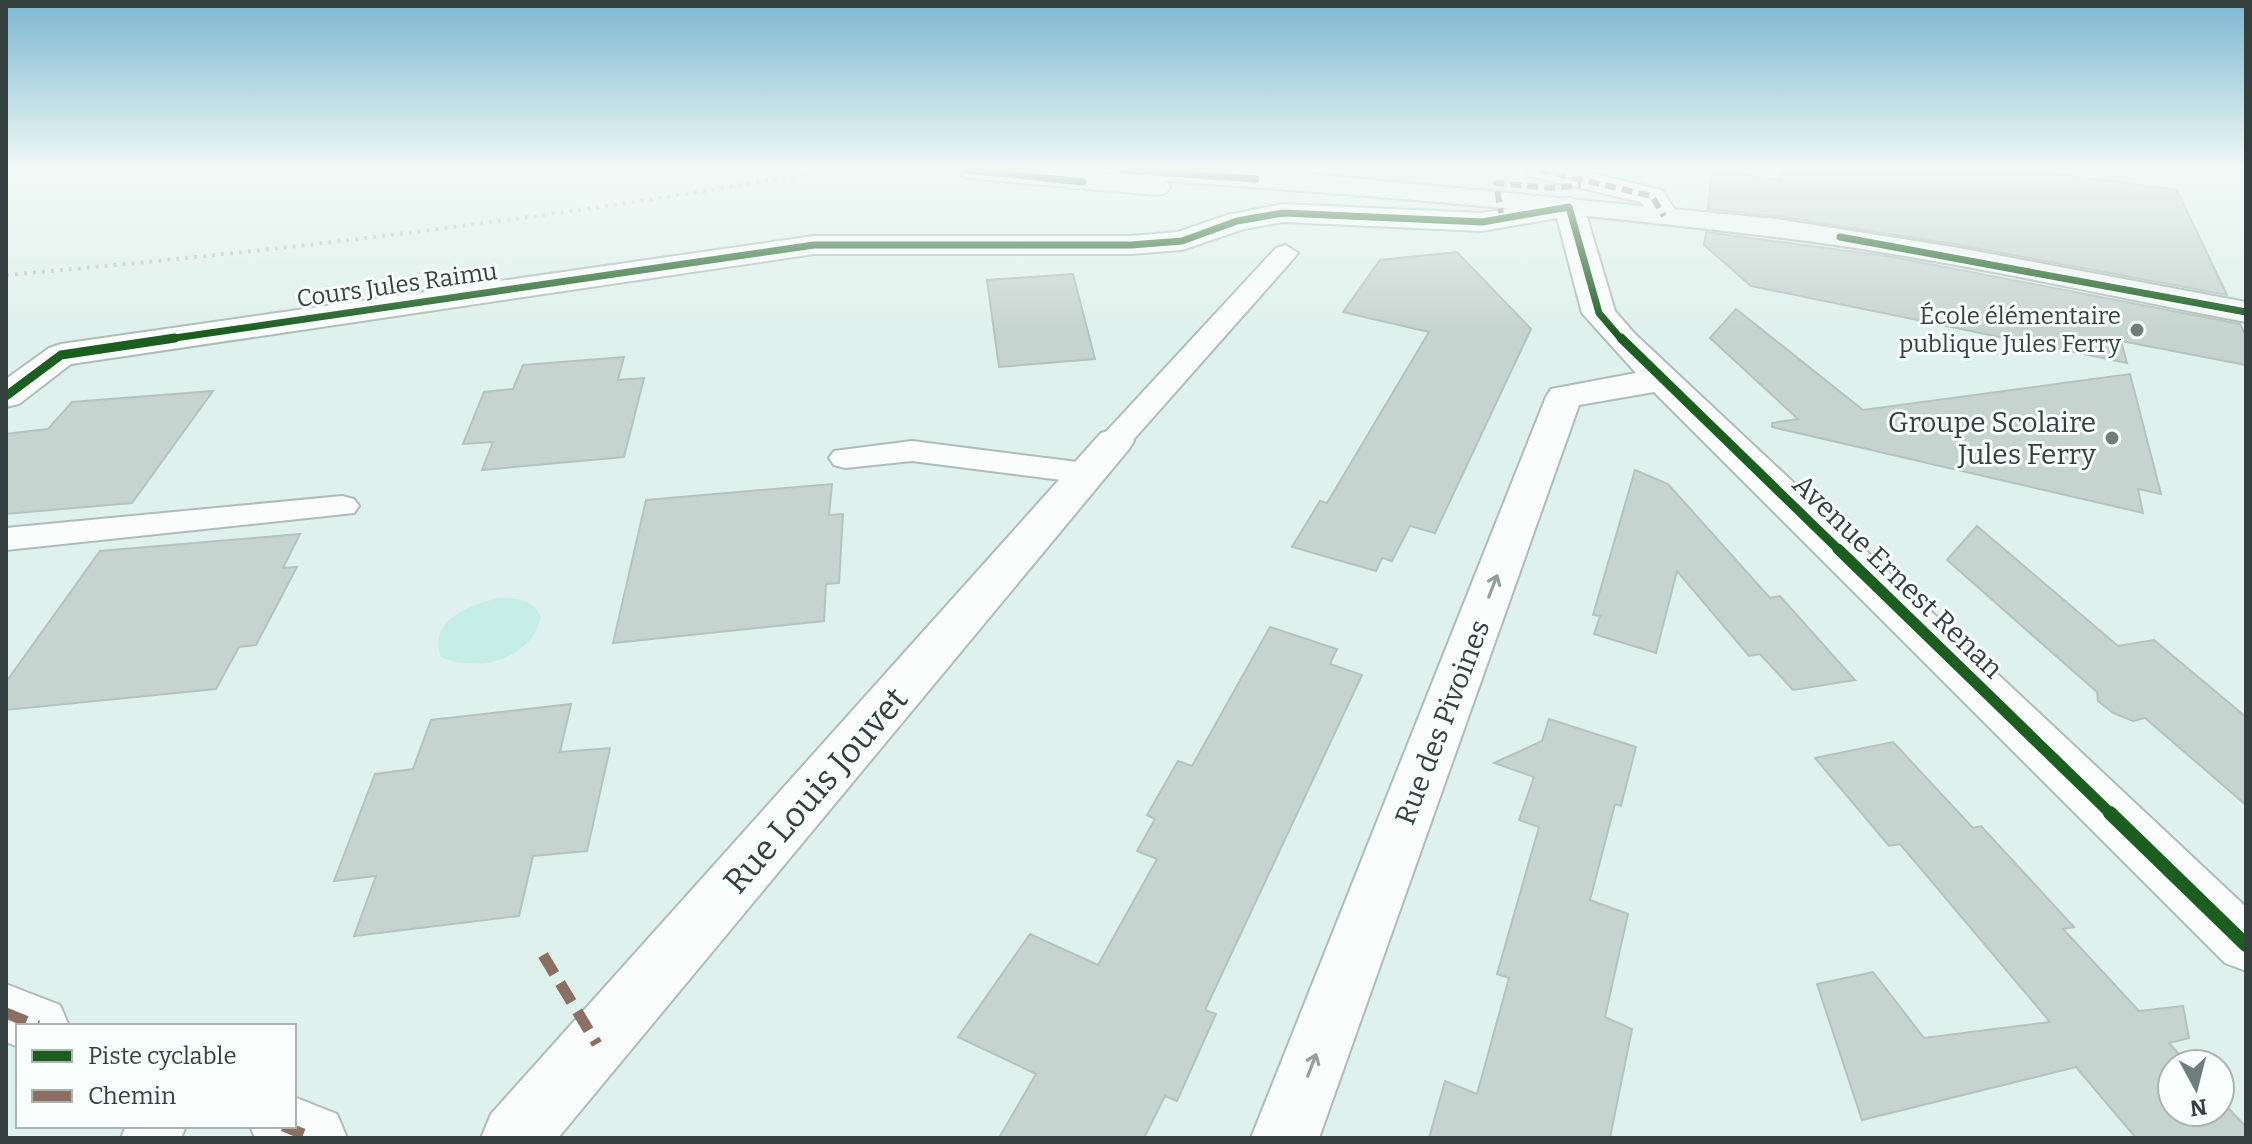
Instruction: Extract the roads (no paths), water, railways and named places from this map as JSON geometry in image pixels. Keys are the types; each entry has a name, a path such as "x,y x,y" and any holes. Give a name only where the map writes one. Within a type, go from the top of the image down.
{"street":[{"name":"Cours Jules Raimu","path":"6,396 61,355 814,245 1131,245 1182,241 1230,223"},
{"name":"Avenue Ernest Renan","path":"1574,223 1599,313 1661,380 2246,945"},
{"path":"1726,223 1840,237 2246,312"},
{"name":"Rue des Pivoines","path":"1285,1138 1564,397 1661,380"},
{"name":"Rue Louis Jouvet","path":"515,1138 1100,457"},
{"path":"6,1013 33,1024"},
{"path":"288,1128 313,1138"}],"lane":[{"path":"845,458 912,451 1100,457 1285,253"},
{"path":"6,539 342,506"}],"railway":[{"path":"6,275 213,255 482,223"}],"place":[{"name":"École élémentaire publique Jules Ferry","path":"2137,330"},
{"name":"Groupe Scolaire Jules Ferry","path":"2112,438"}]}
